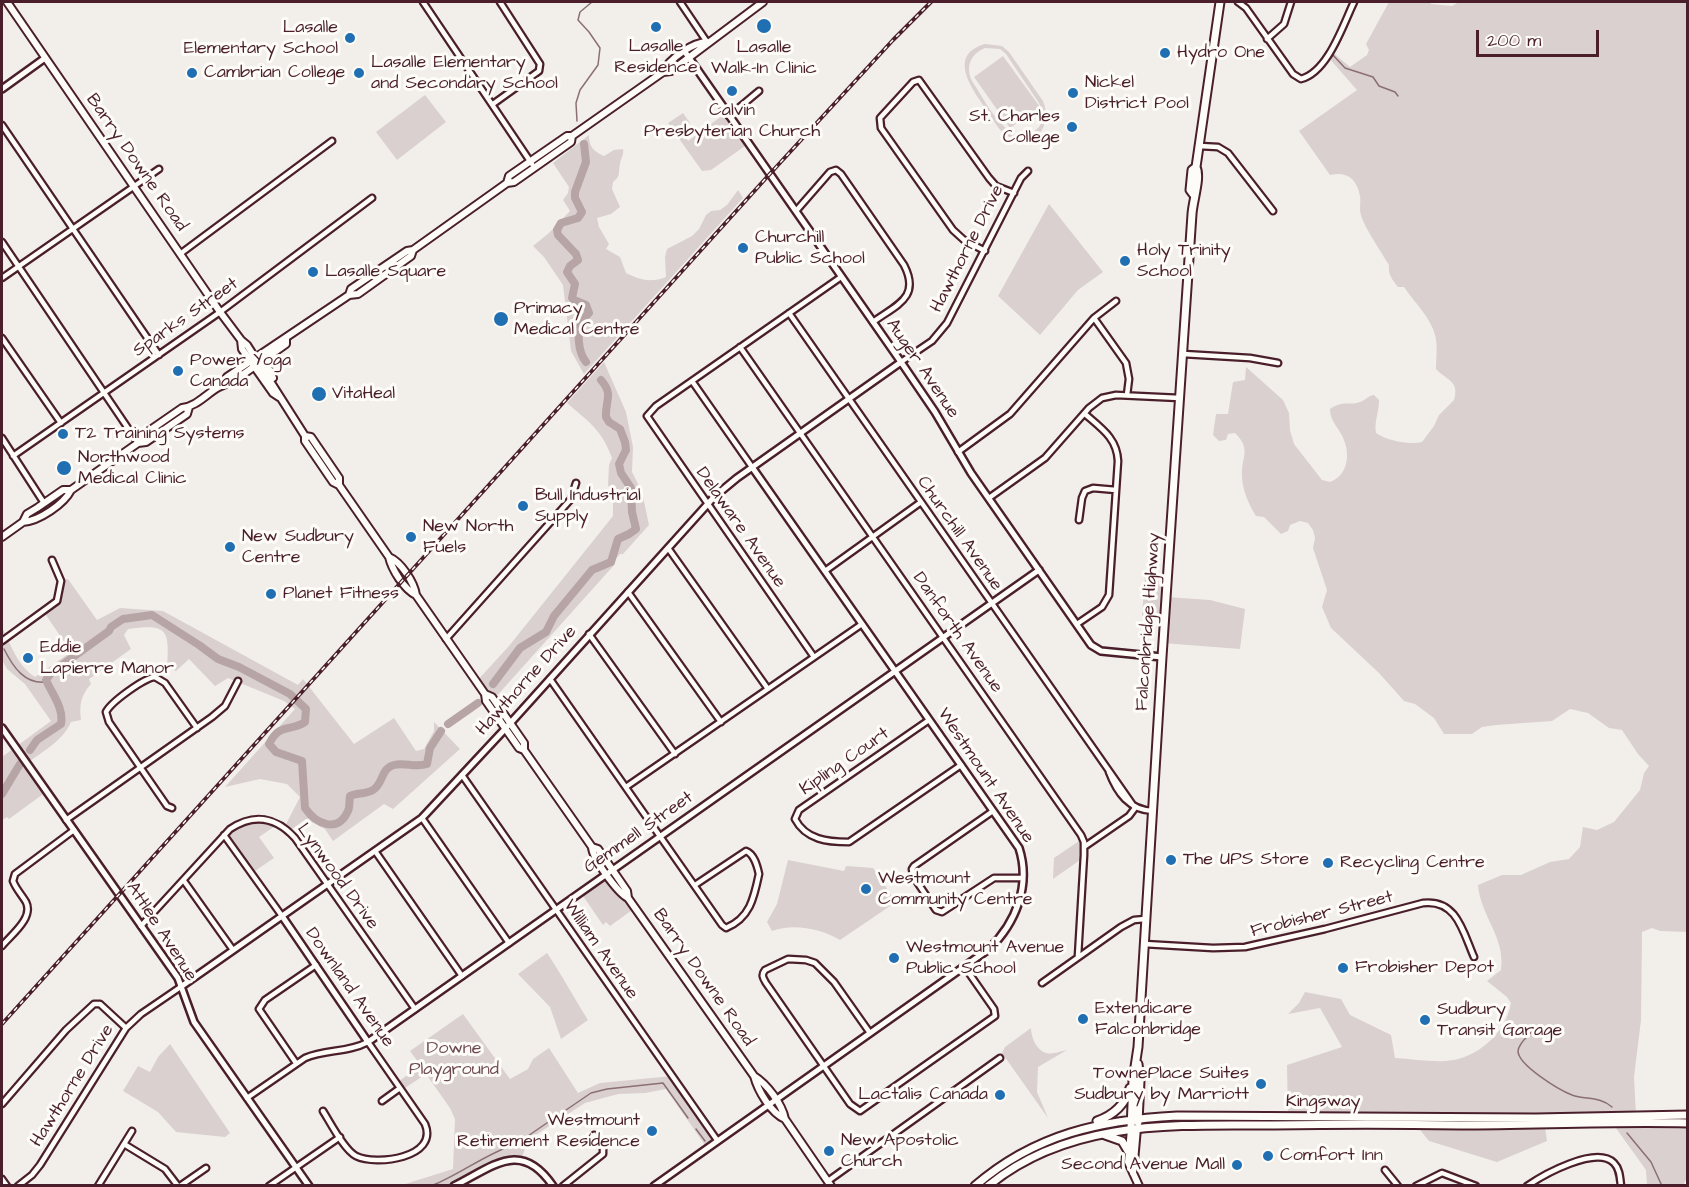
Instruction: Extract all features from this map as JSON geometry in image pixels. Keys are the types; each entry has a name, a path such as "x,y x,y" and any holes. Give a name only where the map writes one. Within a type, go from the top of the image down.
{"main road":[{"name":"Barry Downe Road","path":"7,2 240,340 242,349 275,388 305,436 304,441 333,482 339,485 389,557 391,565 402,582 409,592 416,595 485,694 486,701 524,743 525,750 592,847 592,852 610,873 621,895 628,898 754,1076 756,1085 784,1112 785,1119 829,1183"},
{"path":"507,183 509,176 530,161 567,136 572,136 663,72 671,71 699,42 707,42 763,2"},
{"name":"Falconbridge Highway","path":"1135,1118 1133,1080 1137,1052 1183,354 1193,194 1190,190 1192,170 1196,167 1220,2"},
{"path":"23,522 32,522 67,498 71,490 138,443 146,442 188,414 189,407 223,384 231,383 240,377 282,339 286,339 350,295 351,289 406,250 413,250 507,183 514,182 571,142 572,136"},
{"path":"223,384 226,377 286,344 286,339"},
{"path":"275,351 268,367 275,388"},
{"name":"Barry Downe Road","path":"254,362 273,393 279,397"},
{"path":"240,377 249,374 261,376"},
{"path":"2,537 23,522 27,514 63,490 71,490"},
{"name":"Falconbridge Highway","path":"1134,1128 1140,1081 1137,1052"},
{"path":"1079,1130 1119,1109 1128,1096 1133,1080"},
{"name":"Kingsway","path":"975,1185 1008,1161 1053,1138 1135,1118 1177,1116 1536,1118 1688,1115"},
{"name":"Kingsway","path":"988,1185 1035,1155 1072,1142 1134,1128 1358,1124 1688,1124"},
{"path":"1134,1128 1128,1151 1128,1162 1139,1185"},
{"path":"1133,1173 1134,1128"},
{"path":"1103,1134 1122,1141 1128,1151"}],"street":[{"path":"423,2 534,168"},
{"path":"493,104 539,71 540,64 500,2"},
{"path":"680,2 707,42"},
{"path":"1238,2 1244,6 1293,74 1303,79 1310,75 1330,53 1354,2"},
{"path":"1267,39 1284,24 1291,2"},
{"name":"Auger Avenue","path":"687,55 901,362 935,412 958,452 1091,645 1098,650 1162,657"},
{"path":"2,89 45,58"},
{"path":"985,251 964,240 953,230 881,128 880,118 913,82 919,80 989,178 996,186 1014,194"},
{"path":"729,116 759,91"},
{"path":"2,125 159,355"},
{"path":"180,255 332,141"},
{"path":"1199,146 1218,147 1226,151 1273,211"},
{"path":"2,278 159,169"},
{"path":"796,211 830,172 836,170 841,174 904,265 910,282 904,300 873,322"},
{"name":"Hawthorne Drive","path":"18,1185 40,1165 126,1028 141,1014 422,819 725,488 932,341 942,331 1021,178 1028,171"},
{"name":"Sparks Street","path":"13,456 220,312 372,198"},
{"path":"2,242 138,443"},
{"path":"692,381 841,277"},
{"path":"958,452 1010,414 1094,318 1116,301"},
{"name":"Churchill Avenue","path":"789,313 1108,771 1125,799 1135,808"},
{"path":"1094,318 1126,363 1129,379 1128,395"},
{"path":"2,338 61,423"},
{"name":"Danforth Avenue","path":"740,347 1079,831 1084,847 1078,956"},
{"path":"1183,354 1250,358 1278,363"},
{"name":"Delaware Avenue","path":"692,381 648,413 649,422 814,657"},
{"name":"Westmount Avenue","path":"654,1185 989,949 1009,924 1019,902 1022,878 1019,848 692,381"},
{"path":"989,498 1045,458 1102,398 1128,395 1180,398"},
{"path":"1077,624 1102,607 1108,597 1118,461 1116,445 1106,431 1085,414"},
{"path":"2,438 44,503"},
{"path":"446,639 571,499 576,483"},
{"path":"1079,520 1085,491 1093,488 1116,490"},
{"path":"825,571 921,502"},
{"path":"668,548 768,689"},
{"path":"2,641 57,602 61,581 52,560"},
{"name":"Gemmell Street","path":"247,1098 296,1063 316,1054 348,1050 368,1042 1039,570"},
{"path":"628,592 721,722"},
{"path":"626,787 862,624"},
{"path":"589,634 675,754"},
{"path":"172,808 167,806 106,717 108,708 147,679 159,678 197,728"},
{"path":"550,679 661,837 695,885 726,928 744,915 754,900 759,874 748,851 743,851 695,885"},
{"path":"66,820 197,728 225,705 238,681"},
{"name":"Kipling Court","path":"929,720 799,810 795,816 797,823 809,836 849,842 961,765"},
{"name":"Attlee Avenue","path":"2,728 182,986 192,1017 309,1185"},
{"name":"William Avenue","path":"462,775 717,1140"},
{"path":"1084,847 1129,816 1135,808 1153,811"},
{"path":"993,811 914,866 913,876 936,909 942,912 994,878 1022,878"},
{"name":"Lynwood Drive","path":"141,926 235,825 249,819 261,818 275,822 294,838 416,1009"},
{"path":"422,819 509,943"},
{"path":"2,946 23,922 27,913 27,904 13,881 15,874 74,830"},
{"name":"Downland Avenue","path":"224,835 316,965 427,1130 424,1142 415,1152 395,1159 364,1158 351,1152 323,1111"},
{"path":"375,851 462,976"},
{"path":"184,881 233,950"},
{"name":"Frobisher Street","path":"1144,944 1245,947 1423,903 1435,903 1446,906 1454,914 1474,957"},
{"path":"1042,983 1128,922 1145,919"},
{"path":"870,1033 834,982 815,963 788,959 765,970 762,977 854,1109 863,1110 992,1020 996,1012 964,966"},
{"path":"296,1063 259,1009 265,1000 316,965"},
{"path":"2,1104 66,1030 94,1004 100,1004 126,1028"},
{"path":"829,1183 1000,1058"},
{"path":"382,1101 400,1088"},
{"path":"99,1185 132,1131"},
{"path":"563,1185 603,1154 603,1147 594,1135"},
{"path":"269,1185 340,1137"},
{"path":"124,1144 165,1169 179,1185 206,1168"},
{"path":"454,1185 503,1161 514,1159 534,1164 553,1185"},
{"path":"1527,1185 1561,1167 1581,1161 1607,1159 1615,1164 1621,1185"},
{"path":"1385,1170 1398,1185"},
{"path":"1416,1185 1442,1173 1476,1185"},
{"path":"2,1179 7,1185"}],"green space":[{"path":"1389,2 1430,2 1452,6 1459,2 1687,2 1688,932 1660,931 1652,928 1642,932 1641,1020 1634,1077 1636,1116 1288,1113 1287,1065 1342,1047 1320,1008 1288,1014 1299,1003 1305,992 1341,999 1350,1015 1391,1035 1395,1058 1446,1061 1469,1055 1488,1043 1503,1024 1511,1003 1487,981 1501,970 1502,958 1500,947 1483,906 1478,885 1502,875 1521,875 1550,862 1569,859 1580,847 1583,827 1597,830 1614,822 1640,790 1644,773 1649,766 1622,730 1609,728 1588,713 1570,709 1552,721 1482,727 1472,734 1444,734 1434,718 1415,704 1404,701 1379,673 1331,628 1322,607 1327,590 1313,548 1315,538 1313,530 1308,523 1300,521 1290,525 1288,531 1281,534 1264,517 1256,516 1248,502 1242,481 1243,444 1235,433 1228,434 1226,440 1219,441 1213,435 1216,414 1228,414 1233,382 1245,380 1246,367 1283,400 1289,413 1294,444 1322,480 1330,482 1340,476 1347,461 1347,455 1343,438 1332,418 1330,409 1339,405 1360,402 1374,395 1379,400 1376,433 1392,440 1417,443 1422,442 1439,415 1454,400 1454,385 1436,369 1436,343 1433,329 1404,287 1398,287 1391,277 1389,265 1363,220 1359,190 1350,177 1341,174 1330,175 1299,131 1357,90 1328,57 1331,51 1350,67 1367,55 1369,50 1366,44"},
{"path":"985,44 1002,46 1009,52 1043,101 1046,111 1045,121 1038,135 1024,141 1015,140 997,126 966,74 967,56 973,49","holes":["985,48 1000,49 1006,54 1042,110 1040,126 1027,135 1017,135 999,121 970,76 969,66 976,54"]},
{"path":"1003,56 1040,107 1010,128 974,77"},
{"path":"425,95 446,122 397,160 376,132"},
{"path":"683,113 690,123 681,130 688,141 723,115 745,146 711,170 702,171 668,123"},
{"path":"589,135 592,148 604,156 614,150 623,149 619,174 613,182 612,189 620,207 611,214 597,218 599,227 609,244 606,249 620,257 626,273 650,280 666,277 667,249 692,236 699,229 706,215 727,205 738,190 743,198 584,374 571,351 563,285 544,257 533,246 570,211 563,200 569,187 553,163"},
{"path":"1049,204 1103,272 1078,290 1040,335 998,296"},
{"path":"604,362 626,412 633,447 632,472 642,492 649,525 623,554 620,554 614,561 615,564 494,699 476,682 509,646 613,516 613,494 608,485 609,465 612,458 608,448 594,427 567,403"},
{"path":"1145,576 1168,578 1167,597 1210,600 1245,609 1240,649 1163,643 1165,617 1142,616"},
{"path":"68,579 97,620 120,608 163,611 298,685 303,679 354,744 394,718 416,751 424,749 434,731 434,722 460,749 393,809 384,804 333,841 325,829 306,819 288,832 284,828 300,797 287,784 260,779 225,787 295,709 284,701 228,678 215,686 189,659 176,671 167,667 168,644 163,632 151,627 128,629 124,635 131,649 89,679 91,684 82,700 81,720 71,722 58,740 26,764 46,792 9,819 7,817 2,820 2,757 51,721 25,684 7,669 2,660 2,627 19,661 35,677 71,652 44,612 54,605 61,581"},
{"path":"255,819 278,824 259,837 274,858 252,873 225,835 230,829"},
{"path":"1082,839 1083,858 1053,879 1054,858"},
{"path":"788,860 844,871 846,866 873,868 896,902 840,940 807,928 789,927 772,931 767,922 777,904"},
{"path":"607,875 635,908 610,926 606,922 603,925 581,893"},
{"path":"547,953 588,1020 561,1039 550,1007 518,974"},
{"name":"Downe Playground","path":"463,1014 510,1079 528,1069 533,1059 549,1048 578,1093 600,1083 672,1076 717,1141 707,1148 666,1089 645,1093 618,1094 585,1103 528,1140 521,1160 510,1160 455,1185 402,1185 453,1169 455,1119 450,1108 426,1074 402,1090 396,1083 421,1066 410,1051"},
{"path":"1031,1028 1035,1043 1042,1051 1051,1054 1067,1050 1038,1067 1037,1092 1048,1118 1002,1053 1005,1047"},
{"path":"170,1044 230,1133 225,1137 176,1132 158,1112 123,1091 138,1066 150,1072 158,1057"},
{"path":"1613,1124 1687,1124 1687,1178 1683,1185 1647,1185 1646,1170"},
{"path":"1416,1125 1545,1127 1547,1141 1497,1162 1429,1141"}],"waterway":[{"path":"577,121 576,103 580,90 598,65 600,48 578,20 580,12 592,2"},
{"path":"1332,54 1345,68 1373,77 1379,86 1395,92 1398,96"},
{"path":"584,144 586,162 575,192 575,198 582,212 578,218 561,223 557,230 558,235 576,254 578,260 570,266 567,272 575,284 572,298 586,305 589,313 584,318 579,335 581,353 586,362"},
{"path":"493,684 520,648 546,632 554,616 592,570 611,562 618,539 636,529 632,512 631,488 621,473 619,464 626,450 625,442 620,429 609,422 606,417 608,394 601,380"},
{"path":"30,750 37,740 61,724 61,712 46,680 51,673 123,619 152,615 218,659 239,667 290,694 306,709 305,722 277,733 269,744 276,752 302,761 305,808 321,822 327,824 339,822 348,811 350,796 373,790 390,767 398,764 427,764 430,748 441,731"},
{"path":"4,649 11,662 26,678 32,681 47,682"},
{"path":"448,724 478,703"},
{"path":"2,794 20,764"},
{"path":"1534,1029 1522,1042 1518,1051 1525,1063 1549,1083 1566,1092 1602,1101 1612,1107"},
{"path":"519,1142 591,1093 607,1089 663,1083 688,1118"},
{"path":"696,1129 705,1141"},
{"path":"1627,1133 1651,1162 1662,1186"},
{"path":"431,1186 513,1145"}],"railway":[{"path":"2,1024 767,177 931,2"}],"place":[{"name":"Lasalle Walk-In Clinic","path":"764,26"},
{"name":"Lasalle Residence","path":"656,27"},
{"name":"Lasalle Elementary School","path":"350,38"},
{"name":"Hydro One","path":"1165,53"},
{"name":"Cambrian College","path":"192,73"},
{"name":"Lasalle Elementary and Secondary School","path":"359,73"},
{"name":"Calvin Presbyterian Church","path":"732,91"},
{"name":"Nickel District Pool","path":"1073,93"},
{"name":"St. Charles College","path":"1072,127"},
{"name":"Churchill Public School","path":"743,248"},
{"name":"Holy Trinity School","path":"1125,261"},
{"name":"Lasalle Square","path":"313,272"},
{"name":"Primacy Medical Centre","path":"501,319"},
{"name":"Power Yoga Canada","path":"178,371"},
{"name":"VitaHeal","path":"319,394"},
{"name":"T2 Training Systems","path":"63,434"},
{"name":"Northwood Medical Clinic","path":"64,468"},
{"name":"Bull Industrial Supply","path":"523,506"},
{"name":"New North Fuels","path":"411,537"},
{"name":"New Sudbury Centre","path":"230,547"},
{"name":"Planet Fitness","path":"271,594"},
{"name":"Eddie Lapierre Manor","path":"28,658"},
{"name":"The UPS Store","path":"1171,860"},
{"name":"Recycling Centre","path":"1328,863"},
{"name":"Westmount Community Centre","path":"866,889"},
{"name":"Westmount Avenue Public School","path":"894,958"},
{"name":"Frobisher Depot","path":"1343,968"},
{"name":"Extendicare Falconbridge","path":"1083,1019"},
{"name":"Sudbury Transit Garage","path":"1425,1020"},
{"name":"TownePlace Suites Sudbury by Marriott","path":"1261,1084"},
{"name":"Lactalis Canada","path":"1000,1095"},
{"name":"Westmount Retirement Residence","path":"652,1131"},
{"name":"New Apostolic Church","path":"829,1151"},
{"name":"Comfort Inn","path":"1268,1156"},
{"name":"Second Avenue Mall","path":"1237,1165"}]}
